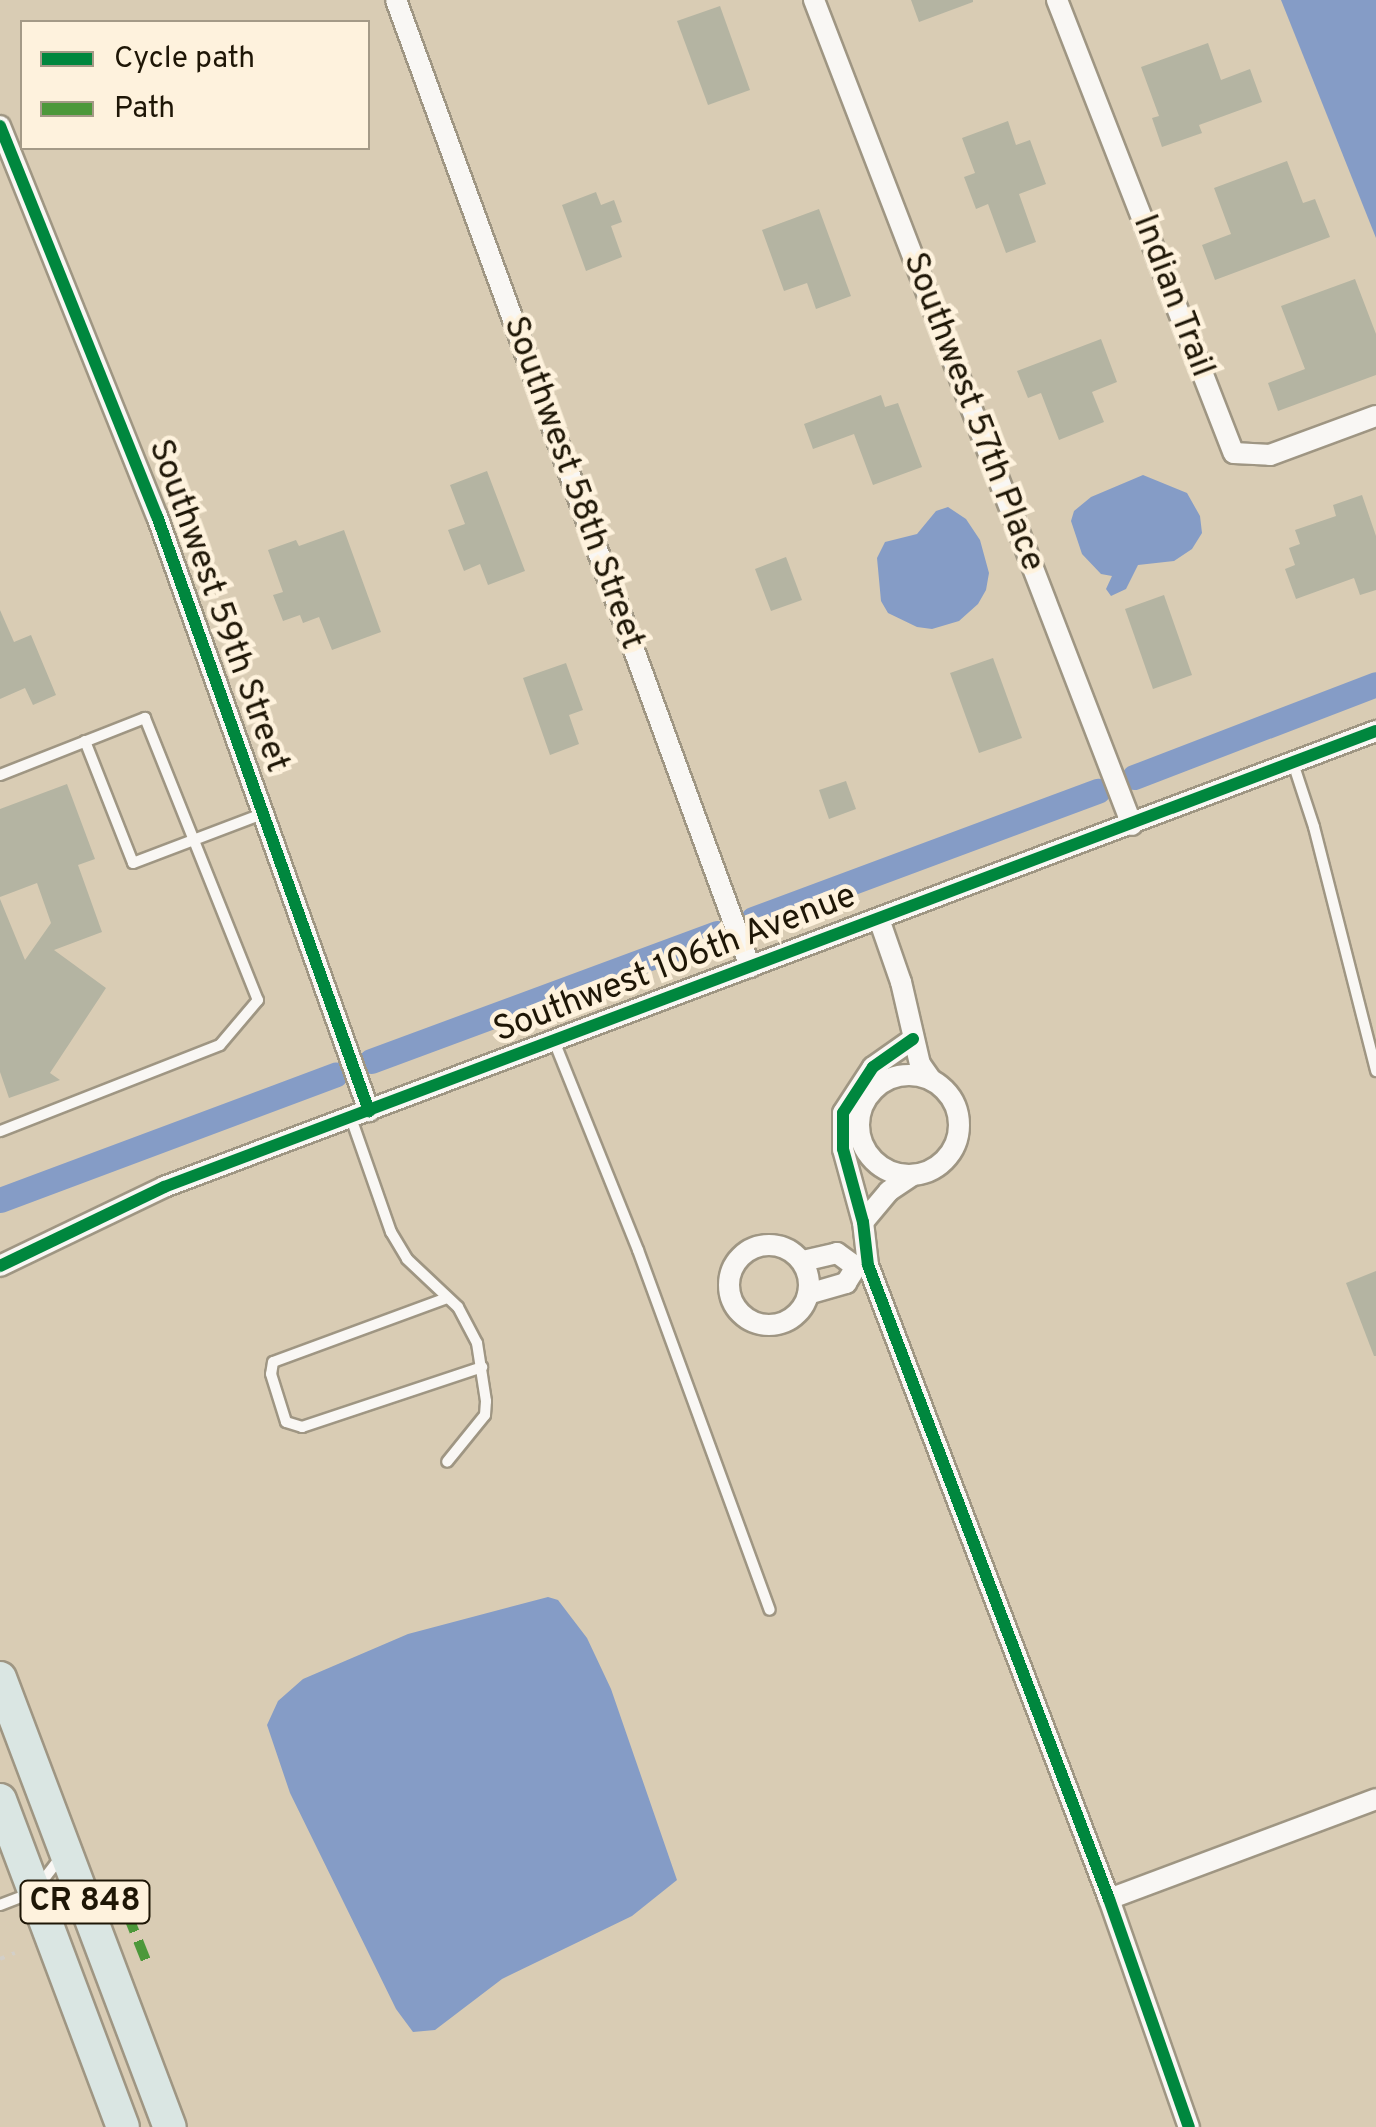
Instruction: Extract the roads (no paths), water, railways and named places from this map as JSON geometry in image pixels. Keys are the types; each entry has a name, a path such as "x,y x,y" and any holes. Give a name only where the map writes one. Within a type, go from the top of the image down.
{"main road":[{"name":"CR 848","path":"0,1678 170,2127"},
{"name":"CR 848","path":"0,1800 123,2127"}],"street":[{"name":"Southwest 58th Street","path":"396,0 750,967"},
{"name":"Southwest 57th Place","path":"814,0 1132,824"},
{"name":"Indian Trail","path":"1057,0 1234,453 1270,455 1376,416"},
{"name":"Southwest 59th Street","path":"0,126 157,516 262,814 360,1114"},
{"name":"Southwest 106th Avenue","path":"0,1266 164,1187 1376,732"},
{"path":"863,1222 888,1191 911,1176 942,1164 958,1136 954,1103 920,1064 901,982 879,919"},
{"path":"899,1076 913,1039"},
{"path":"863,1222 843,1149 843,1113 873,1067 913,1039"},
{"path":"911,1176 880,1166 861,1139 859,1122 871,1092 899,1076 931,1080"},
{"path":"880,1166 869,1185 862,1266 1109,1899 1189,2127"},
{"path":"781,1246 802,1262 808,1274 808,1294 790,1321 763,1326 740,1313 729,1288 735,1263 756,1247 781,1246"},
{"path":"802,1262 837,1253 862,1266"},
{"path":"808,1294 846,1284 862,1266"},
{"path":"1109,1899 1376,1799"}],"lane":[{"path":"0,774 145,718 258,1000 220,1046 0,1131"},
{"path":"84,741 133,863 262,814"},
{"path":"1293,763 1314,827 1376,1071"},
{"path":"554,1041 638,1250 770,1610"},
{"path":"360,1114 391,1232 406,1259 468,1322 482,1366 484,1416 447,1462"},
{"path":"447,1298 273,1362 271,1374 286,1422 302,1428 482,1366"},
{"path":"0,1905 34,1892 64,1848"}],"water":[{"path":"1281,0 1376,0 1376,238"},
{"path":"1143,475 1187,493 1200,516 1202,533 1192,549 1174,561 1138,565 1126,589 1111,596 1106,589 1112,576 1101,574 1082,554 1071,521 1074,511 1091,497"},
{"path":"948,507 966,519 980,540 989,573 986,590 978,604 959,621 932,629 917,627 888,613 881,601 877,558 885,542 917,534 936,511"},
{"path":"548,1597 558,1600 587,1638 611,1689 677,1880 632,1916 502,1979 435,2030 413,2032 396,2009 290,1793 267,1725 278,1701 303,1679 408,1634"}],"waterway":[{"path":"1134,777 1376,684"},
{"path":"753,919 1098,791"},
{"path":"371,1061 717,933"},
{"path":"0,1200 335,1075"}]}
